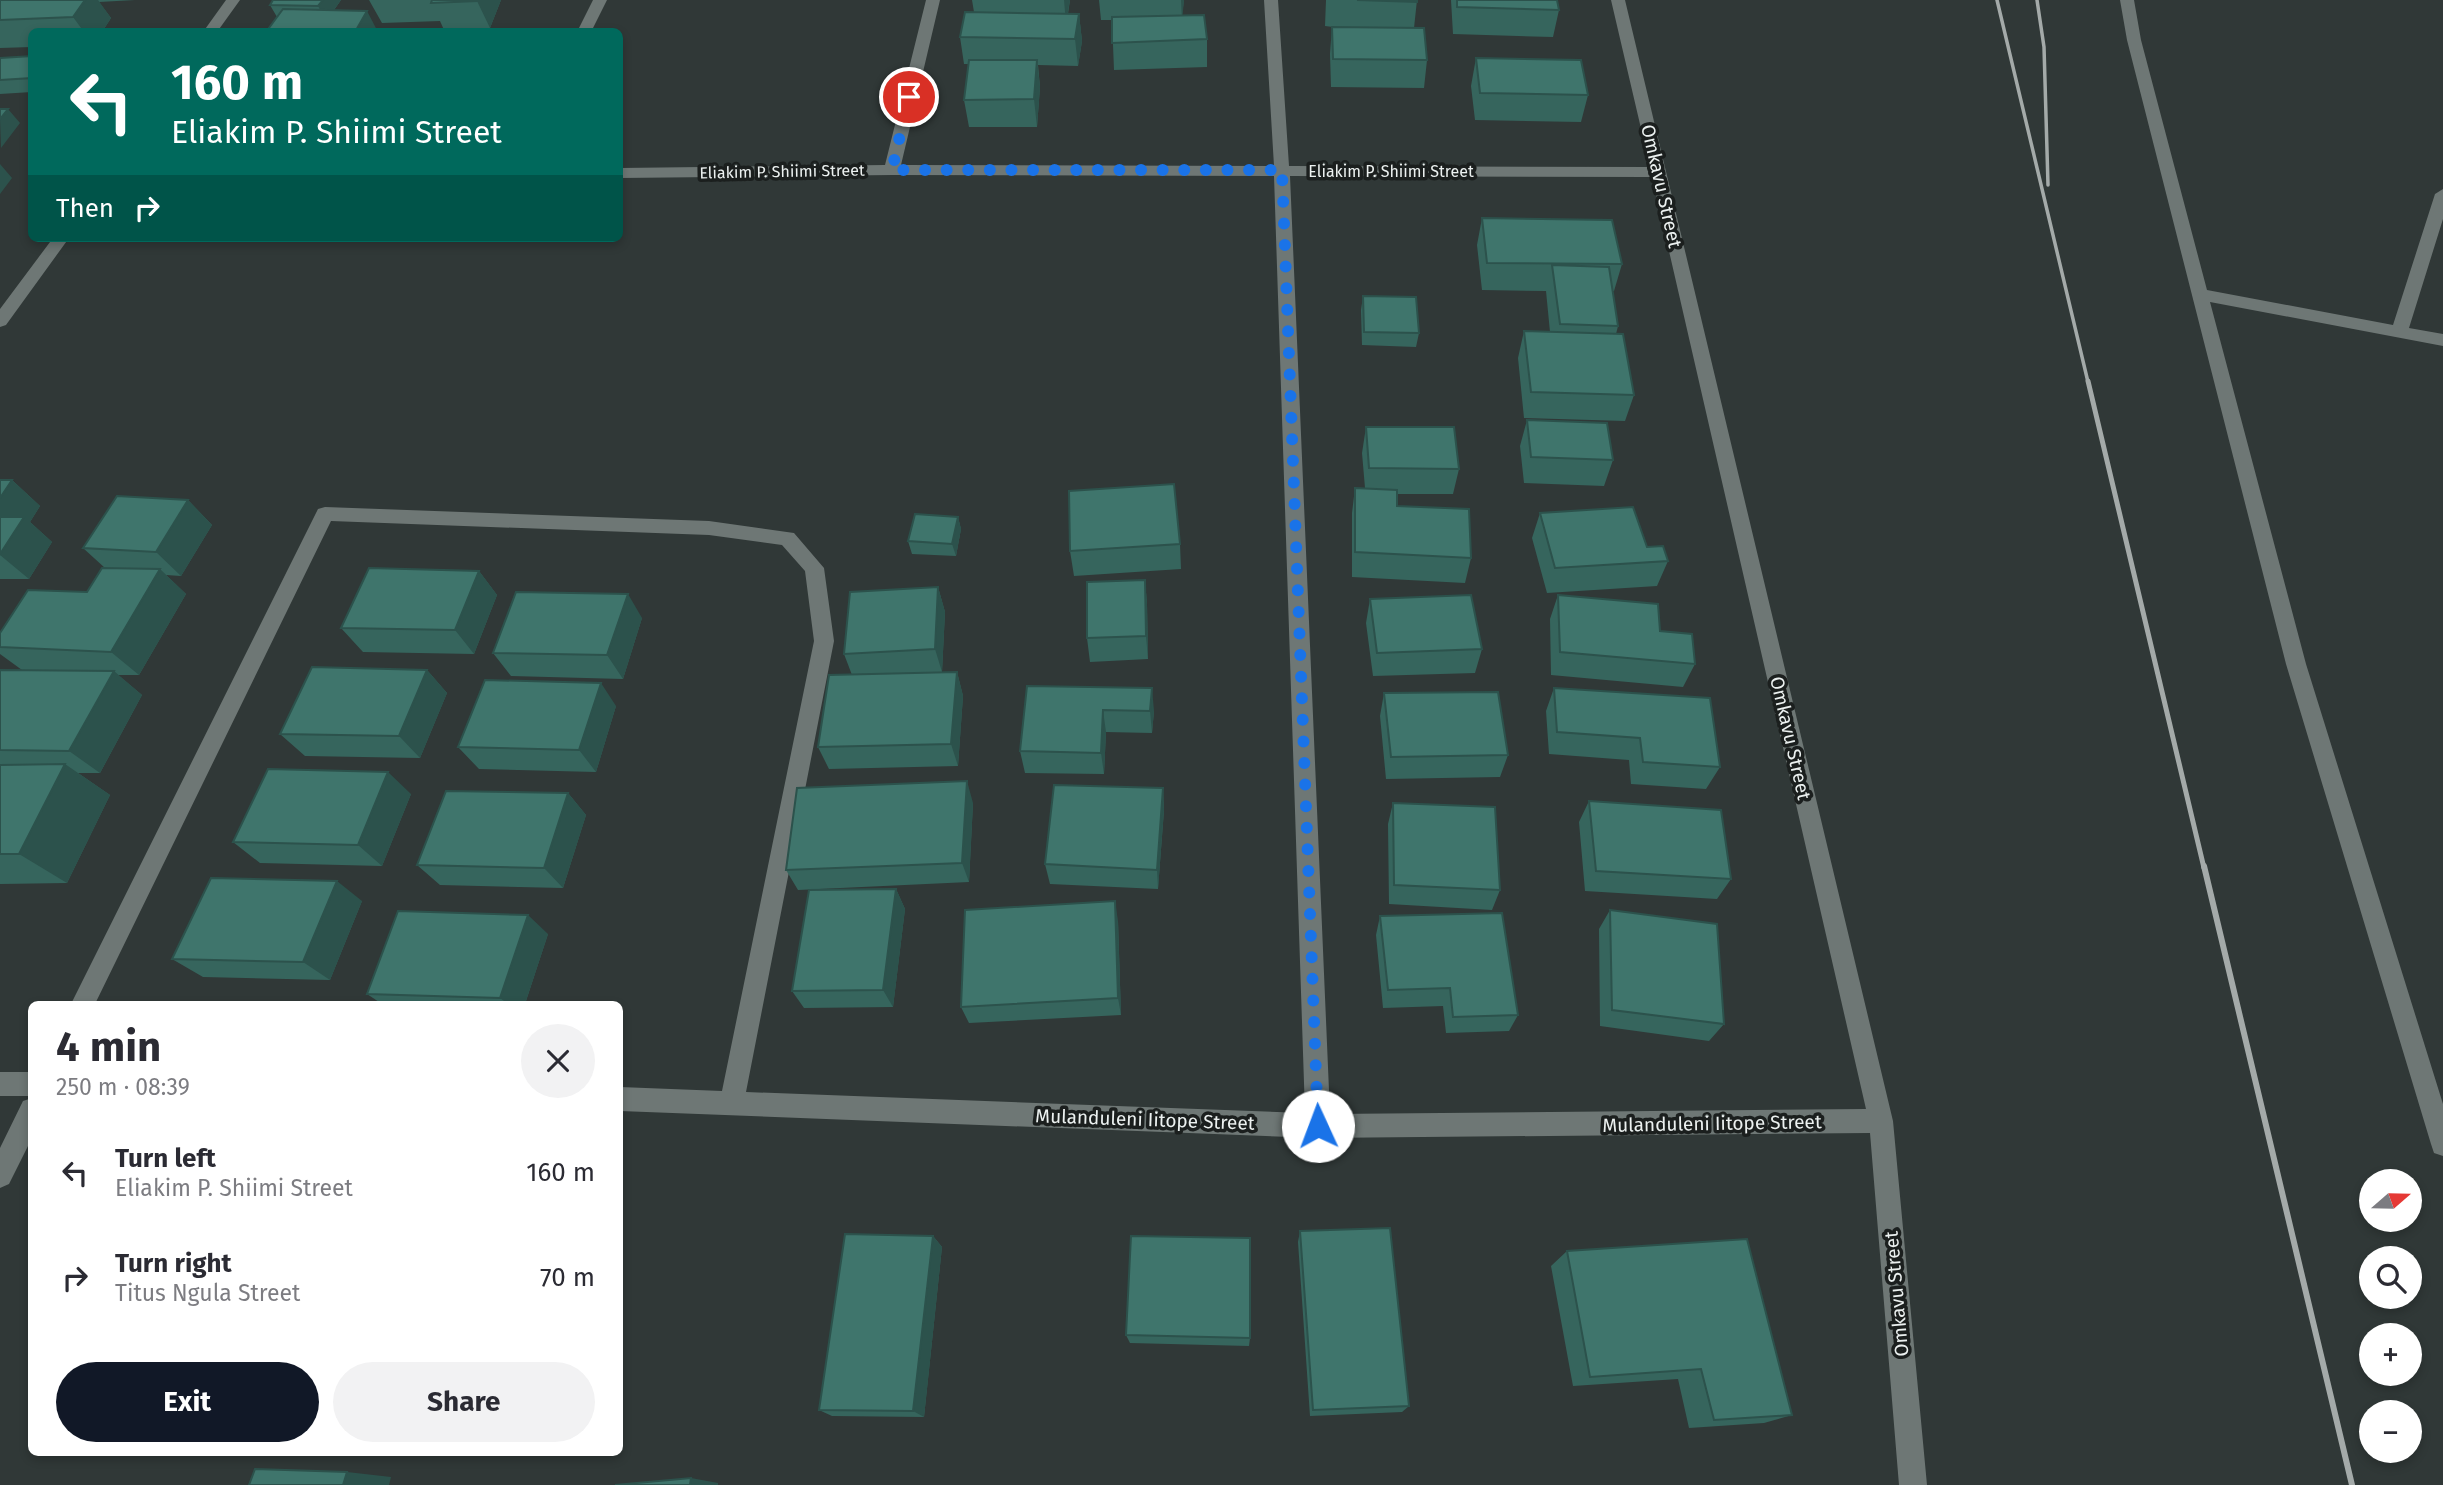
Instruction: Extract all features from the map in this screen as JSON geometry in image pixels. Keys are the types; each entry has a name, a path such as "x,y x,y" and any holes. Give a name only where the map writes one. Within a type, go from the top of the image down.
{"street":[{"path":"213,28 233,0"},
{"path":"586,28 600,0"},
{"path":"892,170 933,0"},
{"path":"1271,0 1282,170 1318,1126"},
{"name":"Omkavu Street","path":"1618,0 1881,1121 1913,1485"},
{"path":"2127,0 2134,40 2203,295 2297,664 2443,1144"},
{"name":"Eliakim P. Shiimi Street","path":"623,173 892,170 1658,172"},
{"path":"2399,332 2443,194"},
{"path":"0,321 58,242"},
{"path":"2203,295 2443,340"},
{"path":"84,1001 325,514 709,528 787,538 814,568 824,640 732,1102"},
{"path":"0,1084 28,1084"},
{"name":"Mulanduleni Iitope Street","path":"623,1100 732,1102 1318,1126 1881,1121"},
{"path":"0,1175 28,1118"}],"building":[{"path":"0,0 85,0 73,17 0,20"},
{"path":"273,0 323,0 318,6 270,5"},
{"path":"432,0 477,0 477,1 431,3"},
{"path":"1357,0 1417,0 1417,2"},
{"path":"1457,0 1557,0 1559,10 1457,7"},
{"path":"283,9 367,11 357,28 269,28"},
{"path":"965,12 1079,14 1075,39 960,37"},
{"path":"1204,15 1207,39 1112,43 1112,17"},
{"path":"1332,27 1424,28 1427,60 1333,59"},
{"path":"28,56 28,78 0,80 0,58"},
{"path":"1476,58 1581,60 1588,95 1480,93"},
{"path":"969,60 1037,60 1034,99 964,100"},
{"path":"0,109 8,109 0,119"},
{"path":"1482,218 1612,220 1622,264 1487,263"},
{"path":"1552,265 1609,267 1618,326 1560,324"},
{"path":"1363,296 1416,297 1419,333 1364,332"},
{"path":"1524,331 1623,334 1634,395 1531,392"},
{"path":"1527,420 1607,423 1613,460 1531,457"},
{"path":"1366,427 1454,427 1459,469 1369,468"},
{"path":"0,480 12,480 0,498"},
{"path":"1174,484 1180,544 1070,551 1069,491"},
{"path":"1355,488 1397,490 1397,506 1469,509 1471,558 1355,552"},
{"path":"117,496 188,500 156,552 83,548"},
{"path":"1633,507 1647,547 1663,546 1668,561 1555,568 1540,513"},
{"path":"915,514 958,517 952,544 908,541"},
{"path":"0,517 24,517 0,554"},
{"path":"102,568 160,569 111,652 0,647 0,633 28,590 87,592"},
{"path":"369,568 479,571 455,630 341,628"},
{"path":"1145,580 1146,636 1087,638 1087,582"},
{"path":"938,587 935,649 844,654 850,592"},
{"path":"516,592 628,594 607,655 493,653"},
{"path":"1471,595 1482,649 1377,653 1370,599"},
{"path":"1558,595 1658,604 1660,631 1692,634 1695,664 1560,652"},
{"path":"312,667 427,670 399,736 280,734"},
{"path":"0,670 114,671 69,751 0,750"},
{"path":"957,672 951,744 818,747 829,675"},
{"path":"485,680 601,683 579,750 458,747"},
{"path":"1027,686 1152,688 1150,711 1103,710 1101,753 1020,751"},
{"path":"1554,688 1710,698 1720,767 1643,762 1640,738 1557,732"},
{"path":"1498,692 1508,755 1391,757 1384,693"},
{"path":"65,764 19,854 0,854 0,765"},
{"path":"268,769 388,772 358,845 233,842"},
{"path":"967,781 962,863 786,870 797,788"},
{"path":"1054,785 1163,788 1157,870 1045,864"},
{"path":"446,791 568,793 544,868 417,865"},
{"path":"1589,801 1721,810 1731,879 1596,871"},
{"path":"1393,803 1495,807 1500,890 1394,885"},
{"path":"211,878 337,881 303,962 172,959"},
{"path":"896,889 883,990 792,991 809,890"},
{"path":"1115,901 1118,998 961,1007 965,910"},
{"path":"1610,910 1717,924 1724,1024 1612,1010"},
{"path":"398,911 528,915 500,998 367,994"},
{"path":"1502,913 1518,1015 1453,1017 1450,988 1388,990 1380,916"},
{"path":"1390,1228 1409,1406 1313,1410 1300,1231"},
{"path":"845,1234 933,1236 913,1411 819,1410"},
{"path":"1131,1236 1250,1238 1250,1338 1126,1335"},
{"path":"1747,1239 1792,1415 1714,1420 1701,1369 1590,1377 1567,1251"},
{"path":"255,1469 347,1472 343,1485 249,1485"},
{"path":"691,1478 690,1485 615,1485"}],"railway":[{"path":"1997,0 2088,382"},
{"path":"2037,0 2044,47 2048,185"},
{"path":"2088,381 2204,868"},
{"path":"2204,866 2352,1485"}],"route":[{"path":"909,97 892,170 1282,170 1318,1126"}]}
